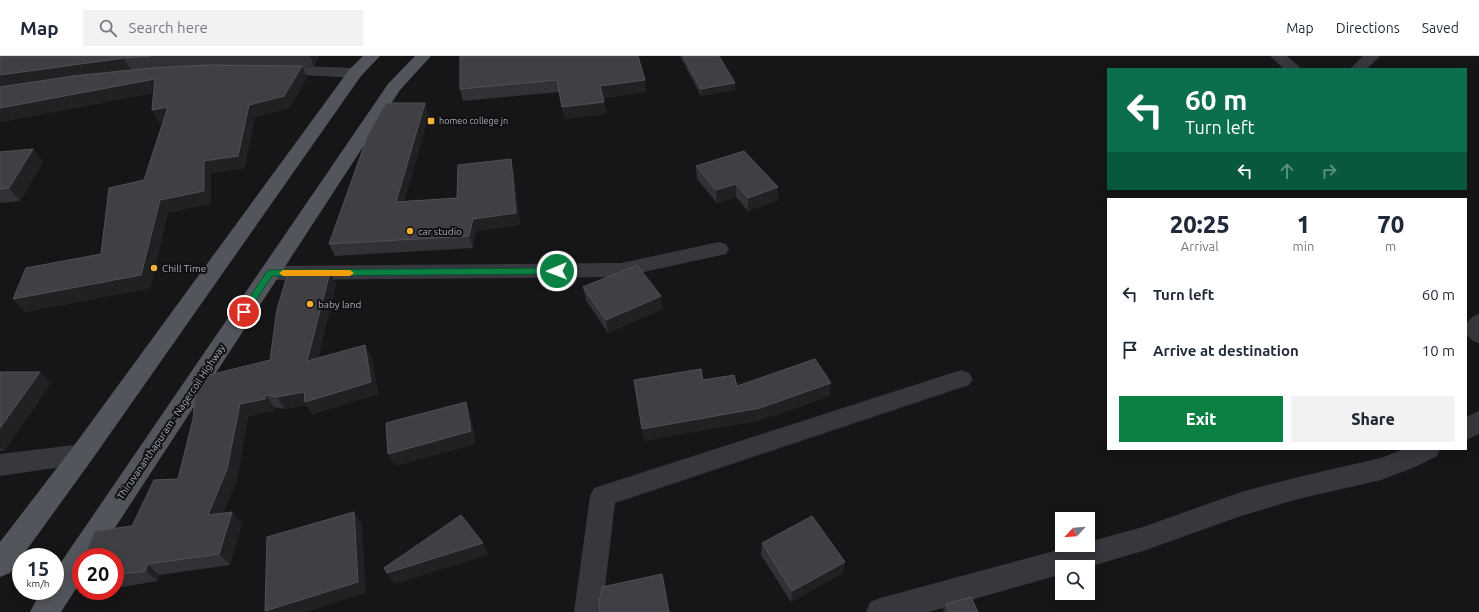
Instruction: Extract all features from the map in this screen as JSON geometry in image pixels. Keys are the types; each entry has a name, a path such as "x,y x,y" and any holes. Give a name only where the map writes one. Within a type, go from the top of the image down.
{"main road":[{"path":"0,564 82,454 355,73 372,56"},
{"name":"Thiruvananthapuram - Nagercoil Highway","path":"44,612 394,87 423,56"}],"street":[{"path":"1278,56 1293,68"},
{"path":"1359,68 1372,56"},
{"path":"260,71 289,70 355,73"},
{"path":"270,273 621,270 719,249"},
{"path":"1479,322 1474,328 1479,336"},
{"path":"588,612 603,496 961,379"},
{"path":"1467,429 1479,421"},
{"path":"880,612 1143,539 1241,504 1298,488 1381,469 1406,460 1426,450"},
{"path":"0,465 82,454"}],"building":[{"path":"0,56 150,56 124,58 0,75"},
{"path":"460,56 638,56 645,80 600,86 604,102 562,107 557,80 460,89"},
{"path":"683,56 719,56 735,83 701,89"},
{"path":"208,65 302,66 284,96 249,105 238,156 204,161 204,191 160,200 141,275 13,299 26,268 101,254 109,188 144,180 168,107 152,110 155,79 0,108 0,87 73,76 151,68"},
{"path":"386,103 425,103 396,202 457,198 458,165 511,159 516,213 473,219 469,236 329,244 368,135"},
{"path":"33,149 9,188 0,189 0,152"},
{"path":"744,151 778,187 748,198 736,184 716,190 696,166"},
{"path":"637,265 661,296 606,320 583,287"},
{"path":"330,272 307,361 365,345 371,382 305,402 304,392 277,397 266,395 265,399 240,404 227,469 208,515 232,512 219,554 147,564 146,571 124,574 124,548 88,548 95,531 132,526 154,480 178,479 193,419 197,378 270,360 277,309 287,276"},
{"path":"815,359 831,383 760,408 642,429 634,380 701,369 703,380 734,375 737,386"},
{"path":"0,372 40,372 0,428"},
{"path":"466,402 471,431 388,454 386,423"},
{"path":"354,512 358,582 265,611 267,537"},
{"path":"461,515 483,543 387,573 384,568"},
{"path":"812,516 845,562 792,591 762,543"},
{"path":"662,574 669,612 600,612 599,603 602,587"},
{"path":"971,597 978,612 949,612 946,604"}],"slow traffic":[{"path":"283,273 350,273"}],"place":[{"name":"homeo college jn","path":"431,121"},
{"name":"car studio","path":"410,231"},
{"name":"Chill Time","path":"154,268"},
{"name":"baby land","path":"310,304"}],"route":[{"path":"244,312 270,273 557,271"}]}
